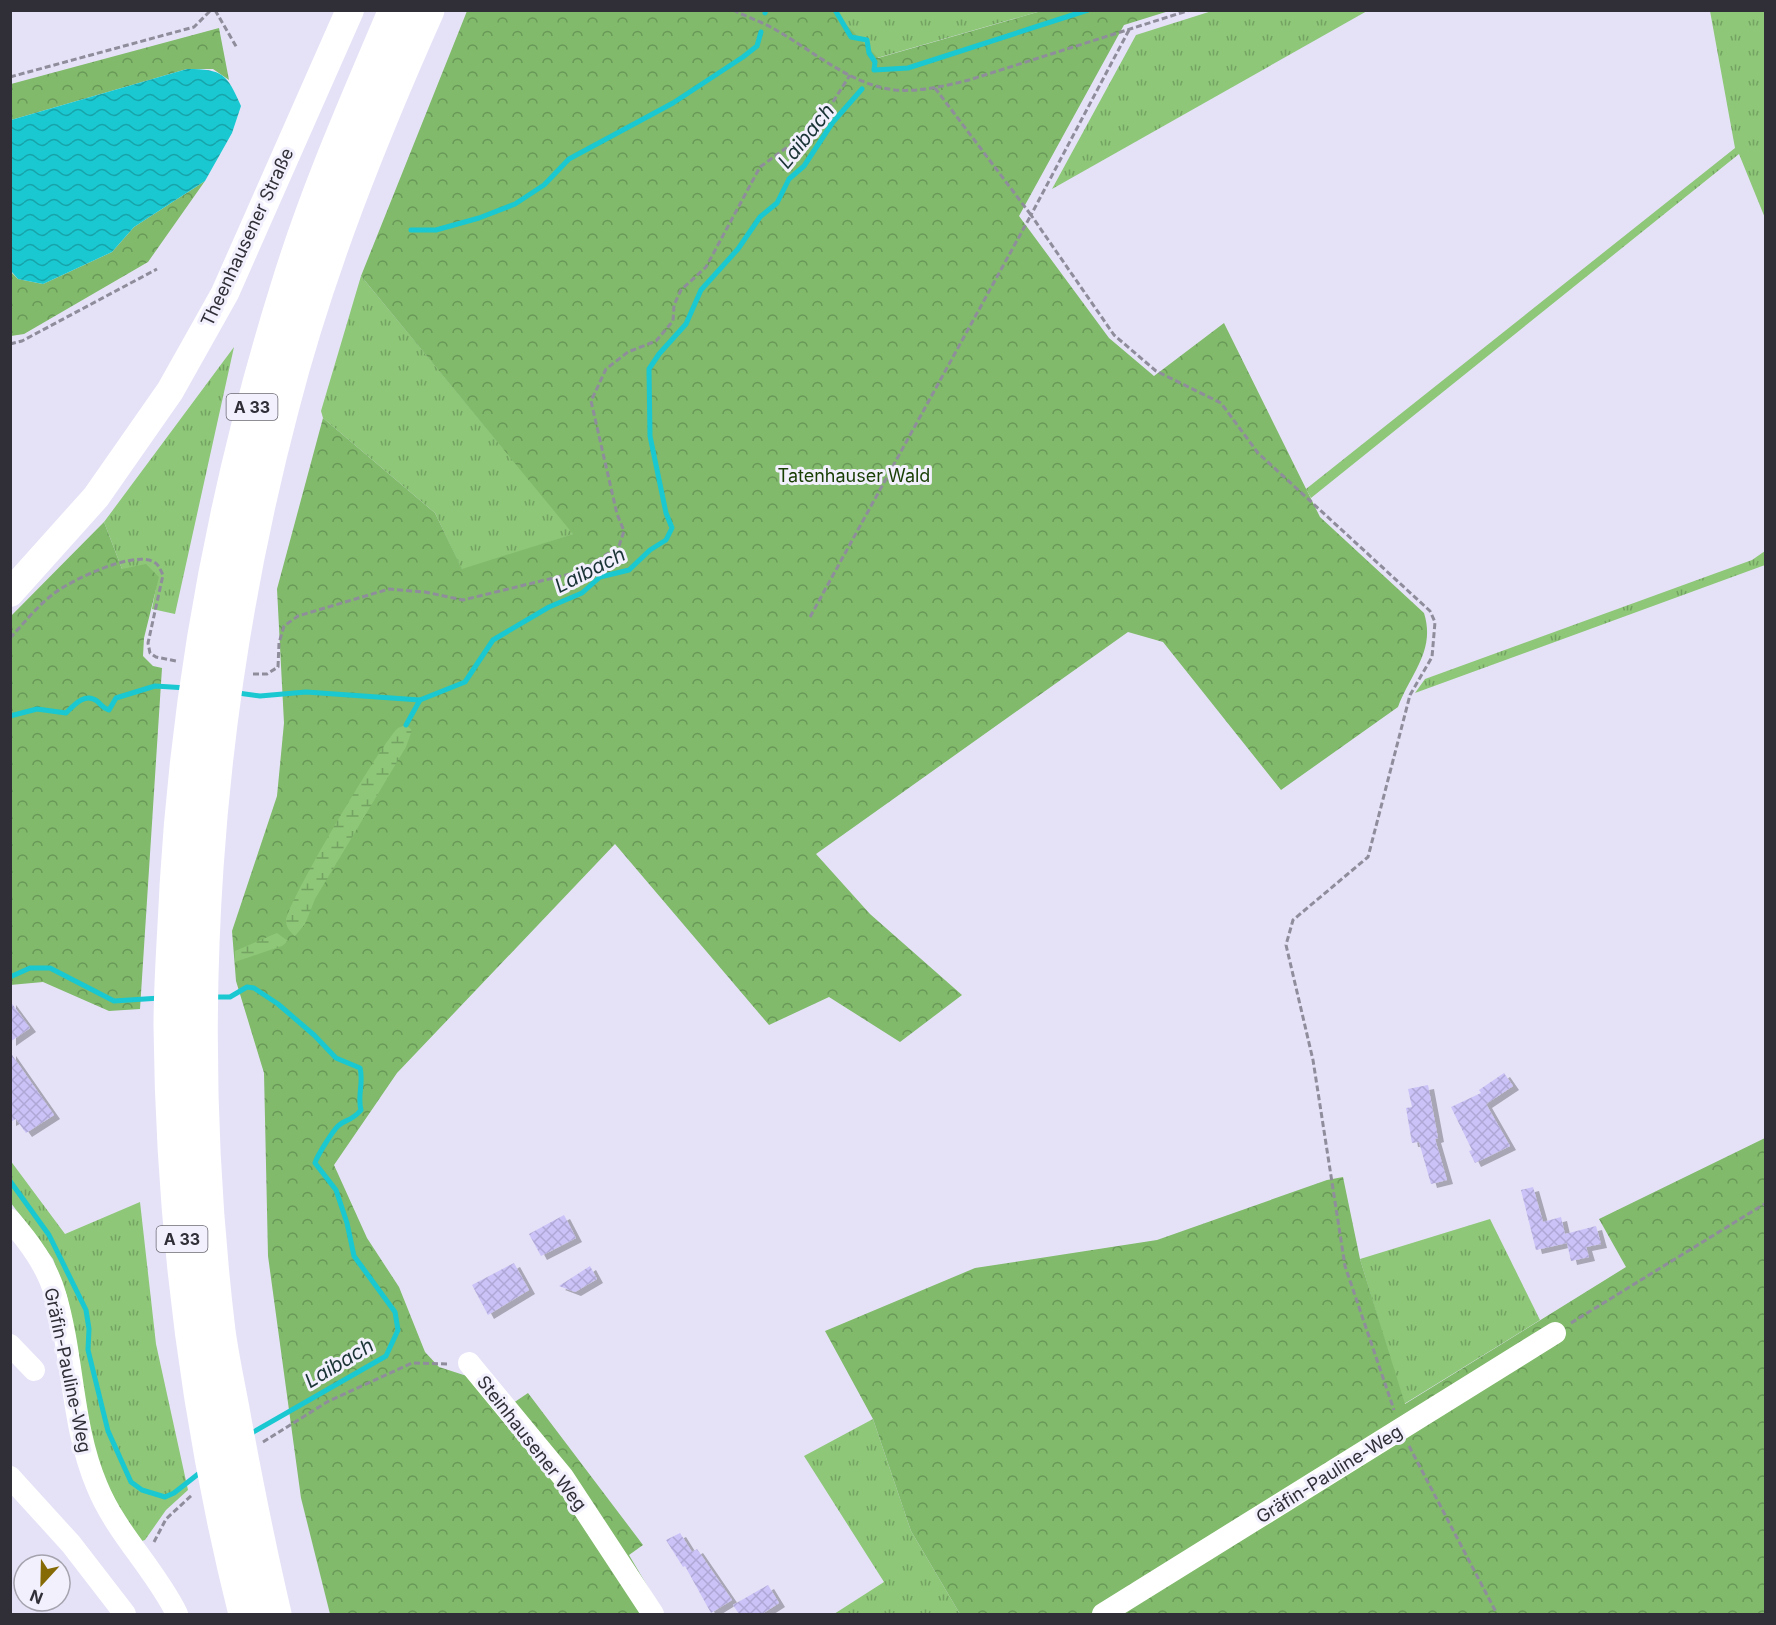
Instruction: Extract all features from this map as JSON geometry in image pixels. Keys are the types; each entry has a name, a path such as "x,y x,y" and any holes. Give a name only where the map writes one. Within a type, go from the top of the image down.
{"highway":[{"name":"A 33","path":"245,1614 208,1488 210,1452 190,1321 174,1161 185,1025 187,964 207,847 205,722 214,659 228,503 257,390 288,284 330,163 395,10"},
{"name":"A 33","path":"214,659 257,510 283,402 319,286 360,169 428,10"},
{"name":"A 33","path":"185,1025 202,1132 220,1335 245,1448 275,1614"}],"main road":[{"name":"Theenhausener Straße","path":"10,593 96,497 170,391 225,293 350,10"}],"street":[{"name":"Gräfin-Pauline-Weg","path":"10,1220 39,1259 56,1295 80,1434 97,1488 177,1614"},
{"name":"Gräfin-Pauline-Weg","path":"1103,1614 1556,1333"},
{"path":"10,1345 34,1371"},
{"name":"Steinhausener Weg","path":"469,1363 563,1477 653,1614"},
{"path":"10,1477 78,1552 125,1614"}],"path":[{"path":"10,77 194,27 213,10 237,48"},
{"path":"733,10 774,29 850,75 874,86 896,90 935,88 1190,10"},
{"path":"810,617 1031,215 1129,30"},
{"path":"298,616 389,589 425,592 463,600 582,571 619,546 624,531 617,514 591,401 593,392 606,369 628,351 656,341 673,321 674,305 681,290 706,267 760,167 819,124 850,75"},
{"path":"935,88 1031,215 1114,336 1156,371 1221,403 1258,453 1431,611 1435,622 1432,657 1410,694 1368,857 1293,920 1286,945 1313,1060 1345,1266 1401,1430 1497,1614"},
{"path":"10,344 22,341 156,269"},
{"path":"10,638 55,593"},
{"path":"1556,1333 1766,1203"},
{"name":"Steinhausener Weg","path":"245,1448 327,1402 412,1363 469,1363"},
{"path":"144,1560 166,1519 208,1488"}],"green space":[{"path":"1215,10 1367,11 1052,189 1136,35"},
{"name":"Tatenhauser Wald","path":"467,11 834,11 878,58 1041,11 1169,11 1124,25 1019,216 1109,338 1154,376 1224,323 1320,517 1424,613 1427,627 1424,651 1398,707 1281,790 1163,642 1128,632 816,854 870,914 962,995 900,1042 829,997 769,1025 615,844 397,1073 334,1165 367,1238 399,1287 425,1352 439,1367 473,1378 503,1410 528,1393 643,1545 629,1555 664,1614 330,1614 301,1498 268,1256 264,1073 236,981 232,931 277,796 284,723 277,589 323,418 435,513 462,569 573,534 361,276"},
{"path":"834,11 1041,11 877,58"},
{"path":"1710,11 1765,11 1765,218 1739,154 1311,498 1306,489 1735,148"},
{"path":"219,28 229,80 213,69 187,69 11,120 11,84"},
{"path":"205,181 148,262 24,334 11,336 10,271 18,279 43,284 112,252 134,227"},
{"path":"361,276 574,534 462,570 435,513 323,418 321,411"},
{"path":"234,347 175,614 152,609 158,577 122,569 104,522"},
{"path":"104,522 122,569 146,564 159,577 144,638 143,656 153,666 162,668 140,1009 109,1011 43,982 10,985 11,616"},
{"path":"1765,551 1765,565 1415,693 1425,679 1752,560"},
{"path":"406,725 412,730 406,747 315,899 305,924 295,936 286,921 301,886 374,762 398,728"},
{"path":"277,933 288,941 282,946 235,962 235,951"},
{"path":"1765,1138 1765,1614 960,1614 911,1531 873,1419 825,1331 975,1268 1157,1240 1327,1180 1343,1177 1360,1259 1405,1404 1626,1267 1599,1219"},
{"path":"10,1160 65,1234 140,1202 156,1344 188,1490 166,1510 145,1540 142,1541 124,1517 94,1459 67,1296 53,1259 11,1203"},
{"path":"1490,1219 1540,1320 1404,1404 1360,1259"},
{"path":"873,1419 911,1531 960,1614 834,1614 884,1582 804,1456"}],"water":[{"path":"187,69 209,70 222,76 232,87 241,106 232,133 205,181 134,227 112,252 43,284 18,279 11,271 11,120"}],"building":[{"path":"10,1001 30,1028 10,1042"},
{"path":"10,1052 54,1115 26,1133 16,1119 10,1122"},
{"path":"1504,1073 1513,1086 1486,1104 1510,1146 1475,1163 1469,1151 1472,1150 1451,1107 1481,1093 1479,1090"},
{"path":"1428,1085 1438,1138 1435,1139 1447,1180 1431,1184 1419,1142 1412,1143 1406,1108 1412,1107 1408,1089"},
{"path":"1533,1187 1543,1222 1561,1217 1567,1243 1536,1250 1521,1190"},
{"path":"564,1215 576,1238 541,1256 529,1234"},
{"path":"1596,1226 1601,1244 1586,1247 1589,1257 1571,1261 1565,1234"},
{"path":"514,1263 529,1290 488,1315 472,1285"},
{"path":"590,1266 597,1279 575,1292 559,1286"},
{"path":"680,1533 692,1552 697,1549 732,1600 711,1613 685,1566 683,1567 666,1540"},
{"path":"768,1585 779,1603 762,1614 739,1614 733,1605"}],"waterway":[{"name":"Laibach","path":"835,10 851,37 867,40 869,53 875,62 874,70 908,68 1088,10"},
{"path":"411,230 436,230 479,218 515,204 544,185 569,159 673,103 743,57 757,46 761,32"},
{"name":"Laibach","path":"238,693 260,696 306,692 420,700 465,682 493,640 549,607 582,593 600,577 629,570 650,550 666,540 672,528 666,513 650,436 649,369 659,354 686,324 701,290 738,249 760,217 777,203 789,179 804,166 833,122 862,89"},
{"name":"Laibach","path":"10,716 37,709 66,713 80,701 88,698 97,701 109,710 116,698 155,686 187,688"},
{"path":"406,725 420,700"},
{"name":"Laibach","path":"10,977 30,968 50,968 114,1001 160,998"},
{"name":"Laibach","path":"211,997 230,997 247,987 254,988 278,1004 314,1035 336,1058 360,1068 361,1110 335,1129 315,1163 336,1190 347,1223 354,1256 395,1312 398,1330 386,1356 250,1434"},
{"name":"Laibach","path":"10,1181 49,1235 86,1310 89,1329 88,1350 108,1431 131,1482 142,1490 165,1497 174,1493 202,1471"}]}
